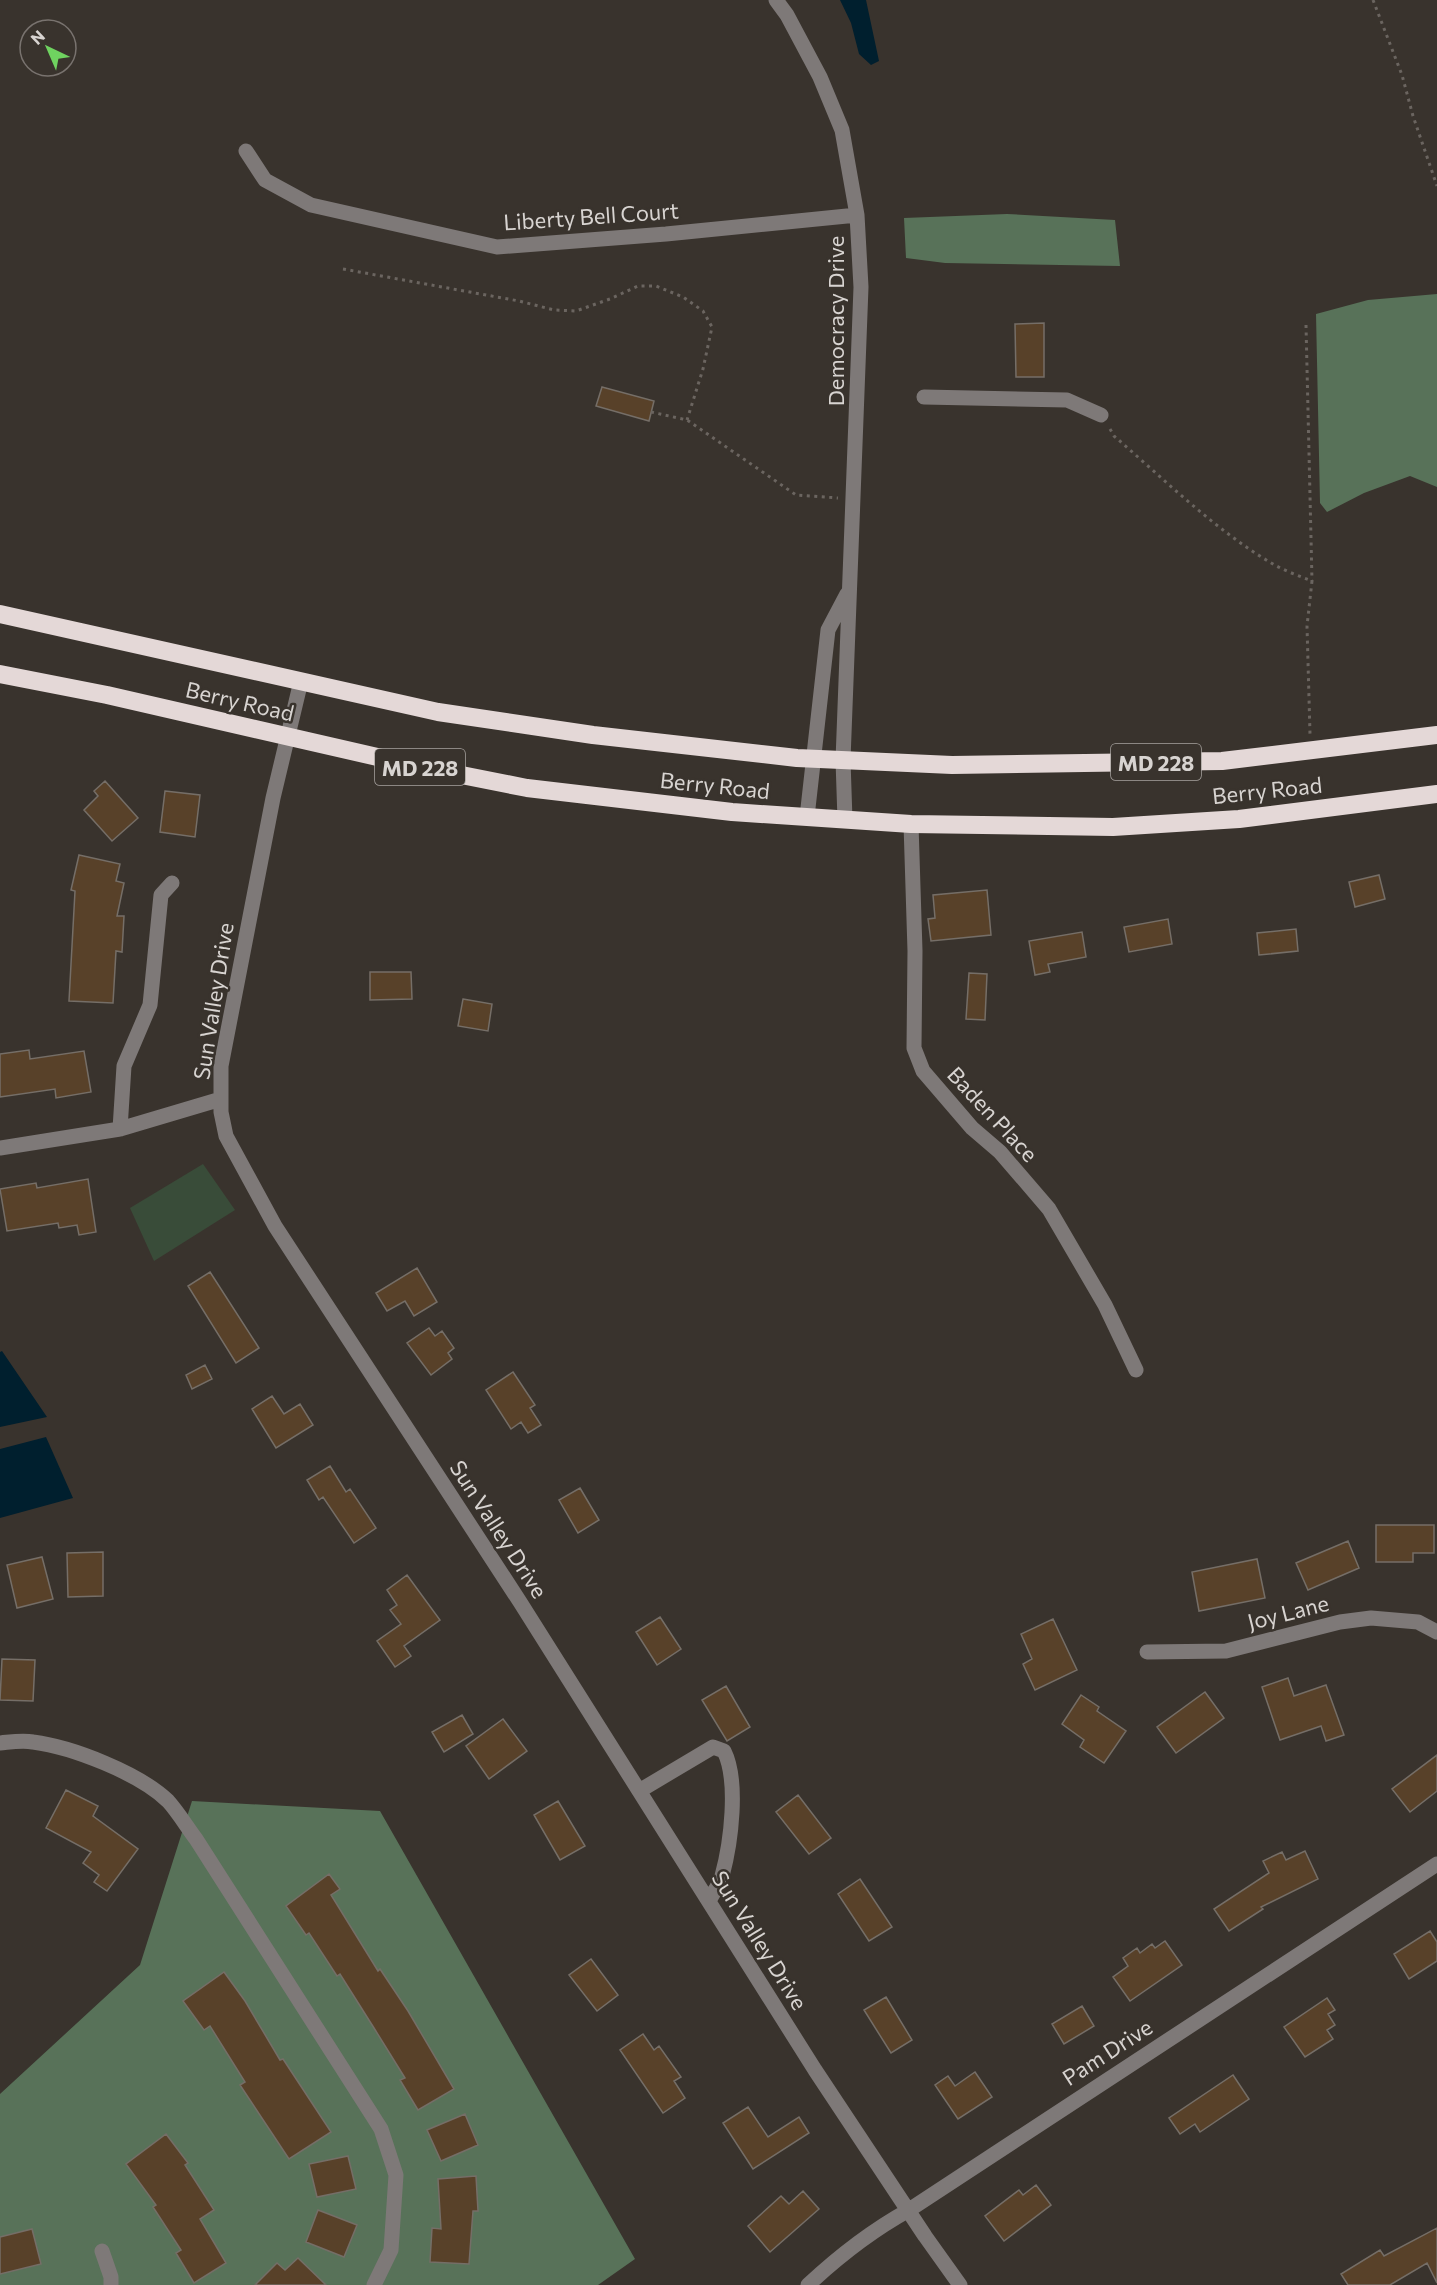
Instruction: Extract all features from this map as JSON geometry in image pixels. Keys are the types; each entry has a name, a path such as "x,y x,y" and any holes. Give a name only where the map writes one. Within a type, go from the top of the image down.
{"highway":[{"name":"Berry Road","path":"0,614 438,712 593,735 814,759 952,765 1222,761 1437,735"},
{"name":"Berry Road","path":"0,674 107,695 421,767 528,788 732,812 911,824 1125,826 1239,819 1437,794"}],"street":[{"name":"Democracy Drive","path":"776,0 787,15 820,77 842,130 857,215 861,287 843,760 845,820"},
{"name":"Liberty Bell Court","path":"246,151 265,180 311,205 497,247 857,215"},
{"path":"924,397 1067,400 1101,415"},
{"name":"Democracy Drive","path":"807,817 828,630 850,589"},
{"name":"Sun Valley Drive","path":"301,681 287,737 221,1066 222,1125 226,1136 275,1226 520,1602 815,2070 960,2285"},
{"name":"Baden Place","path":"911,824 915,951 914,1048 923,1071 972,1128 1000,1152 1049,1209 1105,1305 1136,1370"},
{"path":"120,1129 124,1066 150,1005 161,895 172,883"},
{"path":"0,1148 120,1129 221,1099"},
{"name":"Joy Lane","path":"1147,1652 1226,1651 1340,1622 1371,1618 1418,1622 1437,1632"},
{"path":"0,1743 30,1741 64,1748 100,1761 133,1777 168,1801 196,1839 381,2129 396,2175 391,2250 374,2285"},
{"path":"639,1791 713,1747 724,1750 730,1762 732,1776 728,1839 721,1878 709,1901"},
{"name":"Pam Drive","path":"808,2285 846,2250 883,2224 909,2210 1437,1864"},
{"path":"102,2251 111,2277 111,2285"}],"path":[{"path":"1373,0 1401,75 1437,186"},
{"path":"343,269 519,300 554,310 576,311 638,286 656,286 683,297 703,311 712,327 703,369 687,420"},
{"path":"1305,325 1312,581 1307,626 1311,751"},
{"path":"651,412 687,420 796,495 853,498"},
{"path":"1101,415 1114,436 1201,511 1275,565 1312,581"}],"green space":[{"path":"1007,214 1115,220 1120,266 945,263 906,258 904,218"},
{"path":"1437,294 1437,487 1410,476 1364,493 1327,512 1320,503 1316,314 1368,300"},
{"path":"203,1164 235,1210 154,1261 130,1208"},
{"path":"192,1801 380,1811 635,2259 598,2285 0,2285 0,2094 140,1965"}],"water":[{"path":"840,0 866,0 879,61 871,65 859,54 851,23"},
{"path":"2,1351 47,1417 0,1427 0,1352"},
{"path":"46,1437 73,1498 0,1518 0,1449"}],"building":[{"path":"1044,323 1044,377 1016,377 1015,324"},
{"path":"602,387 654,401 649,421 596,406"},
{"path":"105,781 138,818 112,841 84,810 98,796 94,791"},
{"path":"165,791 200,795 195,837 160,832"},
{"path":"79,855 120,864 116,881 124,883 117,916 124,916 122,952 116,951 113,1003 69,1001 75,891 71,890"},
{"path":"1379,875 1385,899 1355,907 1349,882"},
{"path":"987,890 991,935 931,941 928,919 935,918 933,895"},
{"path":"1168,919 1172,944 1129,952 1124,927"},
{"path":"1296,929 1298,951 1259,955 1257,933"},
{"path":"1082,932 1086,957 1048,964 1050,972 1035,975 1029,941"},
{"path":"370,972 411,972 412,999 370,1000"},
{"path":"969,973 987,974 985,1020 966,1019"},
{"path":"463,999 492,1004 488,1031 458,1026"},
{"path":"29,1050 30,1059 84,1051 91,1092 56,1098 55,1089 0,1097 0,1054"},
{"path":"88,1179 96,1232 79,1235 77,1225 59,1228 58,1223 7,1231 0,1189 36,1183 37,1188"},
{"path":"417,1268 437,1302 414,1316 405,1301 387,1311 376,1293"},
{"path":"210,1272 259,1348 236,1363 188,1286"},
{"path":"429,1328 435,1336 442,1331 454,1348 448,1353 452,1359 431,1375 407,1343"},
{"path":"205,1365 212,1379 192,1389 186,1375"},
{"path":"513,1372 535,1405 530,1408 541,1425 528,1433 521,1422 511,1429 486,1390"},
{"path":"272,1396 284,1414 300,1404 313,1425 276,1448 252,1409"},
{"path":"330,1466 346,1492 350,1489 376,1528 354,1543 323,1497 319,1500 307,1480"},
{"path":"580,1488 599,1520 578,1533 559,1500"},
{"path":"1376,1525 1434,1525 1434,1553 1413,1553 1413,1562 1376,1562"},
{"path":"1348,1541 1359,1568 1308,1590 1296,1563"},
{"path":"103,1552 103,1596 68,1597 67,1553"},
{"path":"42,1557 53,1599 17,1608 7,1565"},
{"path":"1257,1559 1265,1598 1199,1611 1192,1572"},
{"path":"407,1575 440,1620 404,1646 411,1656 395,1667 377,1641 401,1624 390,1610 397,1605 387,1590"},
{"path":"660,1617 681,1649 657,1665 636,1632"},
{"path":"1053,1619 1077,1670 1035,1690 1023,1664 1032,1659 1021,1634"},
{"path":"2,1659 35,1660 33,1701 0,1700"},
{"path":"1288,1678 1294,1696 1326,1685 1344,1735 1326,1741 1321,1726 1280,1740 1262,1687"},
{"path":"726,1686 750,1727 727,1741 702,1700"},
{"path":"1205,1692 1224,1718 1176,1753 1157,1727"},
{"path":"1081,1695 1099,1707 1097,1711 1126,1731 1104,1763 1080,1747 1084,1740 1062,1724"},
{"path":"462,1715 473,1734 444,1752 432,1732"},
{"path":"503,1719 527,1751 489,1779 466,1746"},
{"path":"1437,1755 1437,1791 1410,1812 1392,1789"},
{"path":"66,1790 98,1806 93,1816 138,1849 107,1891 94,1882 99,1875 83,1863 91,1852 46,1828"},
{"path":"798,1795 831,1838 809,1854 776,1812"},
{"path":"558,1801 585,1846 560,1860 534,1815"},
{"path":"1305,1851 1318,1879 1261,1907 1263,1909 1229,1931 1214,1909 1269,1873 1263,1861 1282,1852 1286,1860"},
{"path":"329,1874 340,1889 331,1895 378,1971 380,1969 408,2011 454,2089 418,2110 400,2080 405,2078 340,1974 337,1976 309,1933 306,1935 286,1906"},
{"path":"860,1879 892,1927 869,1941 838,1894"},
{"path":"1430,1931 1437,1942 1437,1961 1409,1979 1394,1954"},
{"path":"1165,1941 1182,1965 1130,2001 1113,1977 1128,1966 1123,1958 1137,1948 1140,1953 1152,1944 1155,1948"},
{"path":"591,1959 618,1995 597,2011 569,1975"},
{"path":"224,1972 245,2001 280,2060 283,2059 331,2132 289,2159 240,2085 245,2082 210,2026 204,2030 183,2001"},
{"path":"886,1997 912,2040 891,2053 864,2010"},
{"path":"1327,1998 1335,2010 1328,2014 1335,2025 1327,2030 1333,2039 1305,2057 1284,2027"},
{"path":"1082,2006 1094,2026 1064,2044 1052,2024"},
{"path":"643,2034 654,2050 659,2046 681,2077 674,2081 685,2098 663,2113 620,2050"},
{"path":"975,2072 992,2097 958,2119 935,2085 948,2076 955,2086"},
{"path":"1233,2075 1249,2099 1200,2132 1195,2124 1180,2134 1169,2118"},
{"path":"748,2107 768,2137 799,2117 809,2133 753,2169 723,2123"},
{"path":"465,2114 478,2145 441,2161 427,2130"},
{"path":"166,2134 188,2163 185,2165 214,2210 200,2219 226,2263 194,2283 176,2253 181,2250 153,2207 156,2205 126,2164"},
{"path":"348,2156 356,2189 317,2197 309,2164"},
{"path":"476,2176 478,2211 473,2211 469,2264 430,2262 432,2228 441,2229 438,2179"},
{"path":"1036,2185 1051,2205 1004,2241 985,2216 1019,2190 1023,2195"},
{"path":"803,2191 819,2209 770,2252 748,2226 781,2196 789,2204"},
{"path":"318,2210 357,2225 344,2257 306,2242"},
{"path":"1437,2228 1437,2283 1427,2263 1390,2285 1348,2285 1341,2274 1380,2250 1384,2256"},
{"path":"32,2229 41,2264 0,2274 0,2237"},
{"path":"298,2258 326,2285 255,2285 277,2263 285,2270"}]}
